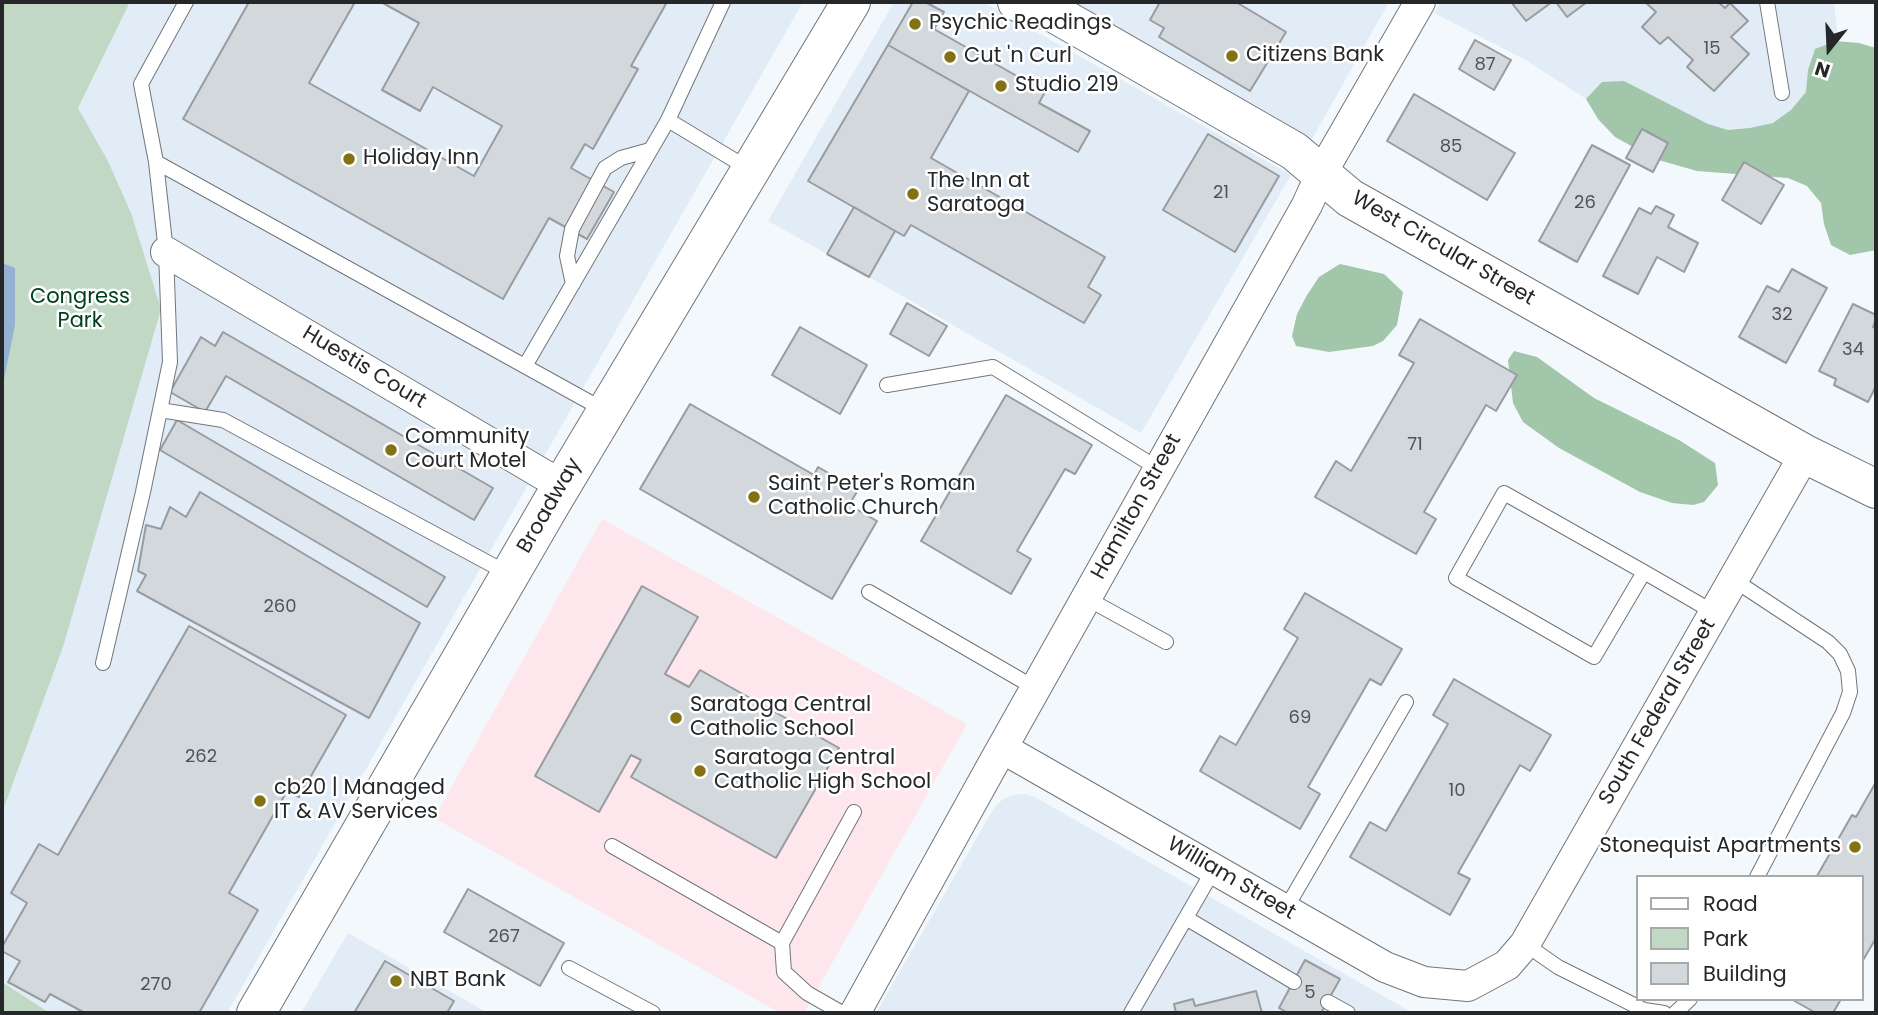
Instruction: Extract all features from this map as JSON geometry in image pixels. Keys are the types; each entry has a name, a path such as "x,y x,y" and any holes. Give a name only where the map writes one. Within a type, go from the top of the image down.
{"main road":[{"name":"Broadway","path":"256,1013 561,485 851,2"},
{"name":"West Circular Street","path":"1034,7 1294,151 1350,198 1805,454 1876,489"}],"street":[{"name":"Hamilton Street","path":"855,1013 1301,216 1321,174 1420,2"},
{"name":"Huestis Court","path":"166,252 561,485"},
{"name":"South Federal Street","path":"1468,986 1507,965 1525,944 1805,454"},
{"name":"William Street","path":"1002,748 1385,967 1424,982 1468,986"}],"lane":[{"path":"103,663 170,362 166,252 156,162 141,84 186,2"},
{"path":"525,366 668,120 723,2"},
{"path":"1768,2 1782,93"},
{"path":"668,120 750,169"},
{"path":"573,284 567,256 572,229 605,168 621,158 650,150"},
{"path":"156,162 606,411"},
{"path":"887,385 993,367 1159,469"},
{"path":"160,410 223,420 510,574"},
{"path":"1644,572 1594,657 1456,578 1504,493 1644,572 1715,613"},
{"path":"1734,580 1828,642 1840,654 1848,671 1850,692 1843,713 1758,875"},
{"path":"869,592 1035,688"},
{"path":"1086,598 1166,642"},
{"path":"1285,910 1406,702"},
{"path":"842,1013 807,993 784,972 782,943 854,812"},
{"path":"612,846 782,943"},
{"path":"1130,1013 1213,869"},
{"path":"1186,918 1294,982"},
{"path":"1525,944 1558,967 1644,1010 1664,1013"},
{"path":"569,968 653,1013"},
{"path":"1675,1013 1688,1001"},
{"path":"1328,1002 1348,1013"}],"shaded area":[{"path":"130,2 803,2 227,1013 50,1013 2,982 2,813 63,647 131,213 108,161 78,108"},
{"path":"894,2 983,2 1291,175 1141,433 768,221"},
{"path":"1075,2 1389,2 1311,141"},
{"path":"1441,2 1834,2 1851,166 1616,118 1524,59 1434,13"},
{"name":"Saratoga Central Catholic High School","path":"602,519 967,724 804,1013 780,1013 434,818"},
{"path":"1012,795 1035,797 1413,1013 876,1013 994,808"},
{"path":"348,933 488,1013 301,1013"}],"green space":[{"name":"Congress Park","path":"2,2 130,2 78,108 108,161 131,213 161,309 63,647 2,813"},
{"path":"1836,41 1876,48 1876,250 1850,255 1831,245 1821,203 1807,186 1788,178 1697,171 1655,159 1615,137 1598,119 1586,99 1602,82 1624,81 1708,124 1728,130 1773,123 1791,110 1806,92 1808,70 1815,49"},
{"path":"1340,264 1384,274 1403,292 1397,325 1383,341 1373,346 1329,352 1296,346 1292,336 1297,314 1307,295 1319,277"},
{"path":"1514,351 1537,357 1594,398 1679,440 1715,463 1718,485 1704,502 1693,505 1672,503 1640,492 1559,448 1523,422 1513,403 1508,360"},
{"path":"2,982 50,1013 2,1013"}],"water":[{"path":"2,263 15,268 15,325 2,389"}],"building":[{"name":"Holiday Inn","path":"249,2 355,2 309,83 474,176 502,126 433,87 420,111 382,90 419,23 381,2 667,2 631,66 638,69 593,149 585,144 571,168 614,192 587,239 549,218 503,299 183,119"},
{"path":"913,2 925,2 944,12 934,29 1045,92 1039,103 1090,131 1078,152 888,45"},
{"name":"Citizens Bank","path":"1160,2 1236,2 1286,32 1250,91 1159,37 1164,28 1150,20"},
{"path":"1511,2 1552,2 1526,21"},
{"path":"1556,2 1587,2 1567,17"},
{"path":"1645,2 1718,2 1725,8 1730,3 1748,21 1731,37 1749,54 1714,91 1687,67 1693,60 1668,37 1660,44 1642,27 1656,12"},
{"path":"1475,40 1511,60 1494,90 1459,69"},
{"name":"The Inn at Saratoga","path":"888,45 969,91 931,158 1105,257 1088,287 1101,295 1084,323 911,225 904,236 808,181"},
{"path":"1414,94 1515,153 1487,200 1387,141"},
{"path":"1642,129 1668,143 1653,172 1626,158"},
{"path":"1208,134 1279,176 1235,252 1163,210"},
{"path":"1592,145 1630,165 1577,262 1539,241"},
{"path":"1744,162 1784,185 1761,224 1722,200"},
{"path":"1656,206 1674,215 1668,227 1698,243 1684,272 1657,257 1638,294 1603,276 1639,208 1651,214"},
{"path":"854,207 895,231 869,277 827,254"},
{"path":"1792,269 1827,288 1786,363 1739,337 1767,286 1779,292"},
{"path":"907,303 947,326 929,356 890,334"},
{"path":"1853,304 1876,315 1873,327 1876,329 1876,386 1868,402 1834,385 1836,379 1819,371"},
{"path":"1420,319 1517,375 1496,411 1486,405 1424,512 1436,519 1416,554 1315,497 1336,461 1351,471 1414,363 1399,355"},
{"path":"800,327 867,365 840,414 772,375"},
{"name":"Community Court Motel","path":"223,332 493,488 474,520 226,376 205,412 170,392 201,337 215,346"},
{"path":"1006,395 1092,445 1075,474 1065,469 1017,551 1031,559 1011,594 921,541"},
{"name":"Saint Peter's Roman Catholic Church","path":"690,404 814,475 818,467 858,490 849,505 877,521 832,599 640,489"},
{"path":"177,420 445,577 427,607 160,450"},
{"path":"200,492 420,623 369,718 137,591 146,575 138,571 146,525 161,529 170,507 186,517"},
{"name":"Saratoga Central Catholic School","path":"642,586 698,617 665,674 689,687 700,670 839,748 776,858 631,777 641,760 631,755 599,812 535,776"},
{"path":"1305,593 1402,649 1381,685 1370,679 1308,787 1320,794 1300,829 1200,771 1220,736 1236,745 1298,638 1284,629"},
{"path":"189,626 346,715 299,797 287,791 229,893 258,910 199,1013 85,1013 50,994 45,1002 8,982 20,961 2,951 2,947 27,903 11,893 39,844 58,855"},
{"path":"1454,679 1551,735 1530,771 1520,765 1458,873 1470,879 1450,915 1350,857 1370,822 1386,831 1448,724 1433,715"},
{"name":"Stonequist Apartments","path":"1876,782 1876,938 1864,959 1864,875 1818,875 1852,815 1856,817"},
{"path":"468,889 564,943 540,986 444,932"},
{"path":"1305,960 1340,979 1321,1013 1288,1013 1279,1008"},
{"name":"NBT Bank","path":"385,961 454,1001 447,1013 354,1013"},
{"path":"1256,991 1262,1013 1176,1013 1174,1004 1193,999 1195,1006"},
{"path":"1795,1001 1840,1001 1833,1013 1816,1013"}],"place":[{"name":"Psychic Readings","path":"915,24"},
{"name":"Citizens Bank","path":"1232,56"},
{"name":"Cut 'n Curl","path":"950,57"},
{"name":"Studio 219","path":"1001,86"},
{"name":"Holiday Inn","path":"349,159"},
{"name":"The Inn at Saratoga","path":"913,194"},
{"name":"Community Court Motel","path":"391,450"},
{"name":"Saint Peter's Roman Catholic Church","path":"754,497"},
{"name":"Saratoga Central Catholic School","path":"676,718"},
{"name":"Saratoga Central Catholic High School","path":"700,771"},
{"name":"cb20 | Managed IT & AV Services","path":"260,801"},
{"name":"Stonequist Apartments","path":"1855,847"},
{"name":"NBT Bank","path":"396,981"}]}
